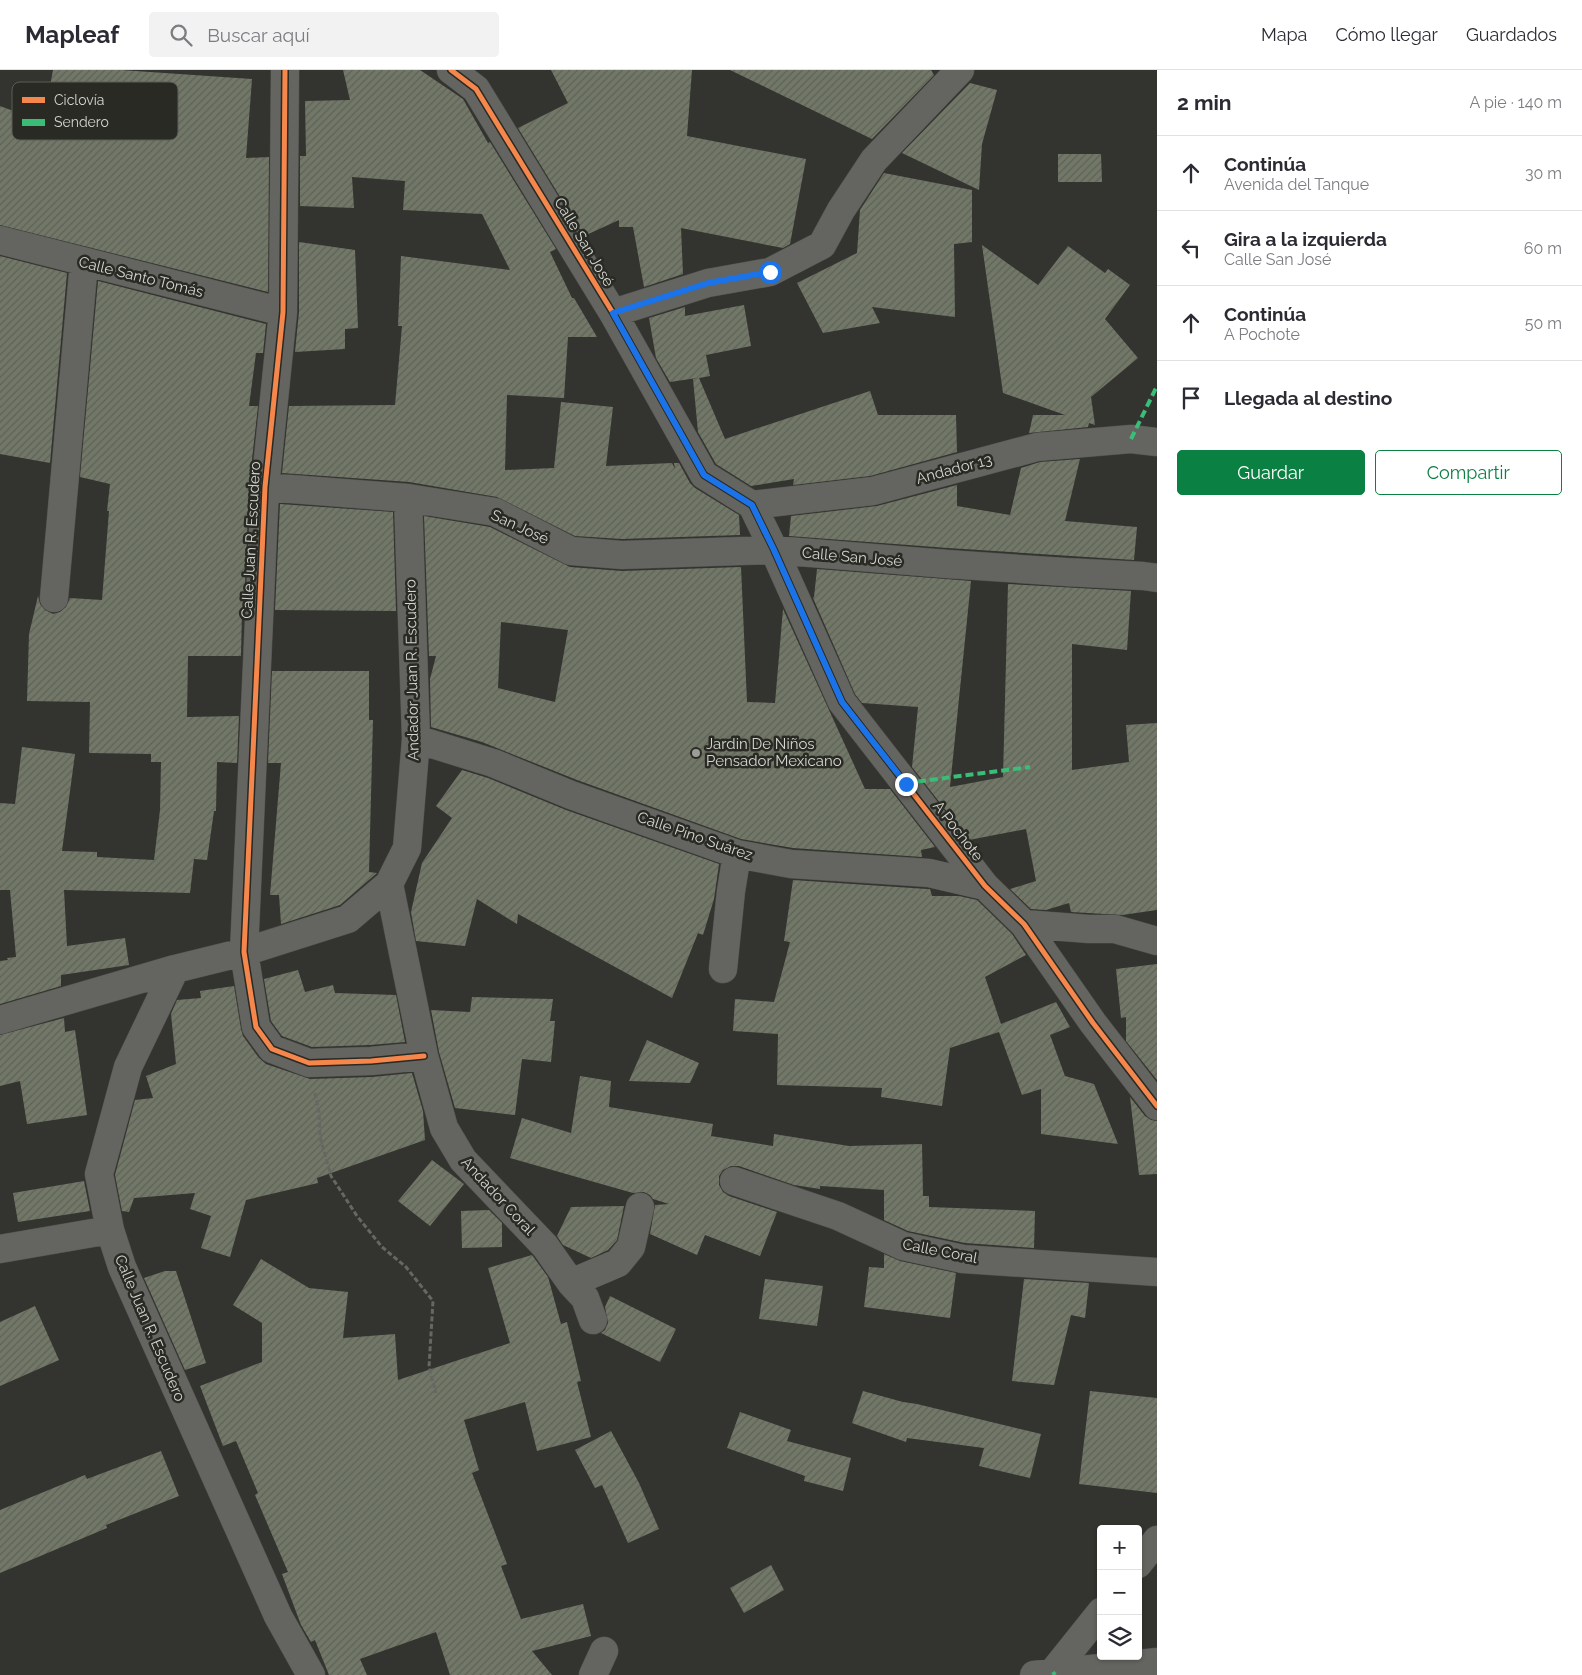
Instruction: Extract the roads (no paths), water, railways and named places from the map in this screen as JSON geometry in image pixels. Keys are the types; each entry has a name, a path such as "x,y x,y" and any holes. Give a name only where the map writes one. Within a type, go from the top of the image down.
{"street":[{"name":"Calle Juan R. Escudero","path":"284,70 283,312 265,487 244,952 256,1027 272,1049 309,1063 370,1061 424,1056"},
{"name":"Calle San José","path":"451,70 476,88 613,313 704,475 752,505"},
{"path":"613,313 708,283 770,272 822,245 841,210 874,160 960,70"},
{"name":"Calle Santo Tomás","path":"0,240 283,312"},
{"path":"54,598 84,262"},
{"name":"Andador 13","path":"752,505 873,491 1037,447 1131,439 1157,442"},
{"name":"San José","path":"265,487 408,498 495,512 571,551 622,555 774,550"},
{"name":"Andador Juan R. Escudero","path":"244,952 348,918 389,884 407,848 416,739 408,498"},
{"path":"752,505 774,550"},
{"name":"Calle San José","path":"774,550 1157,578"},
{"name":"A Pochote","path":"774,550 842,702 985,886 1024,924 1092,1023 1157,1106"},
{"name":"Calle Pino Suárez","path":"416,739 493,763 572,795 737,854 791,864 928,873 985,886"},
{"path":"723,969 737,854"},
{"name":"Andador Coral","path":"389,884 424,1056 444,1128 463,1160 545,1246 571,1283 585,1298 593,1320"},
{"path":"1024,924 1115,929 1157,941"},
{"path":"0,1020 175,969 244,952"},
{"name":"Calle Juan R. Escudero","path":"175,969 128,1067 99,1174 110,1230 122,1267 278,1616 311,1675"},
{"name":"Calle Coral","path":"734,1180 838,1216 903,1246 954,1257 1157,1272"},
{"path":"571,1283 618,1263 631,1247 640,1207"},
{"path":"0,1248 110,1230"},
{"path":"1142,1559 1157,1540"},
{"path":"1044,1674 1098,1615"},
{"path":"593,1675 604,1651"},
{"path":"1044,1674 1157,1662"}],"place":[{"name":"Jardin De Niños Pensador Mexicano","path":"696,753"}]}
